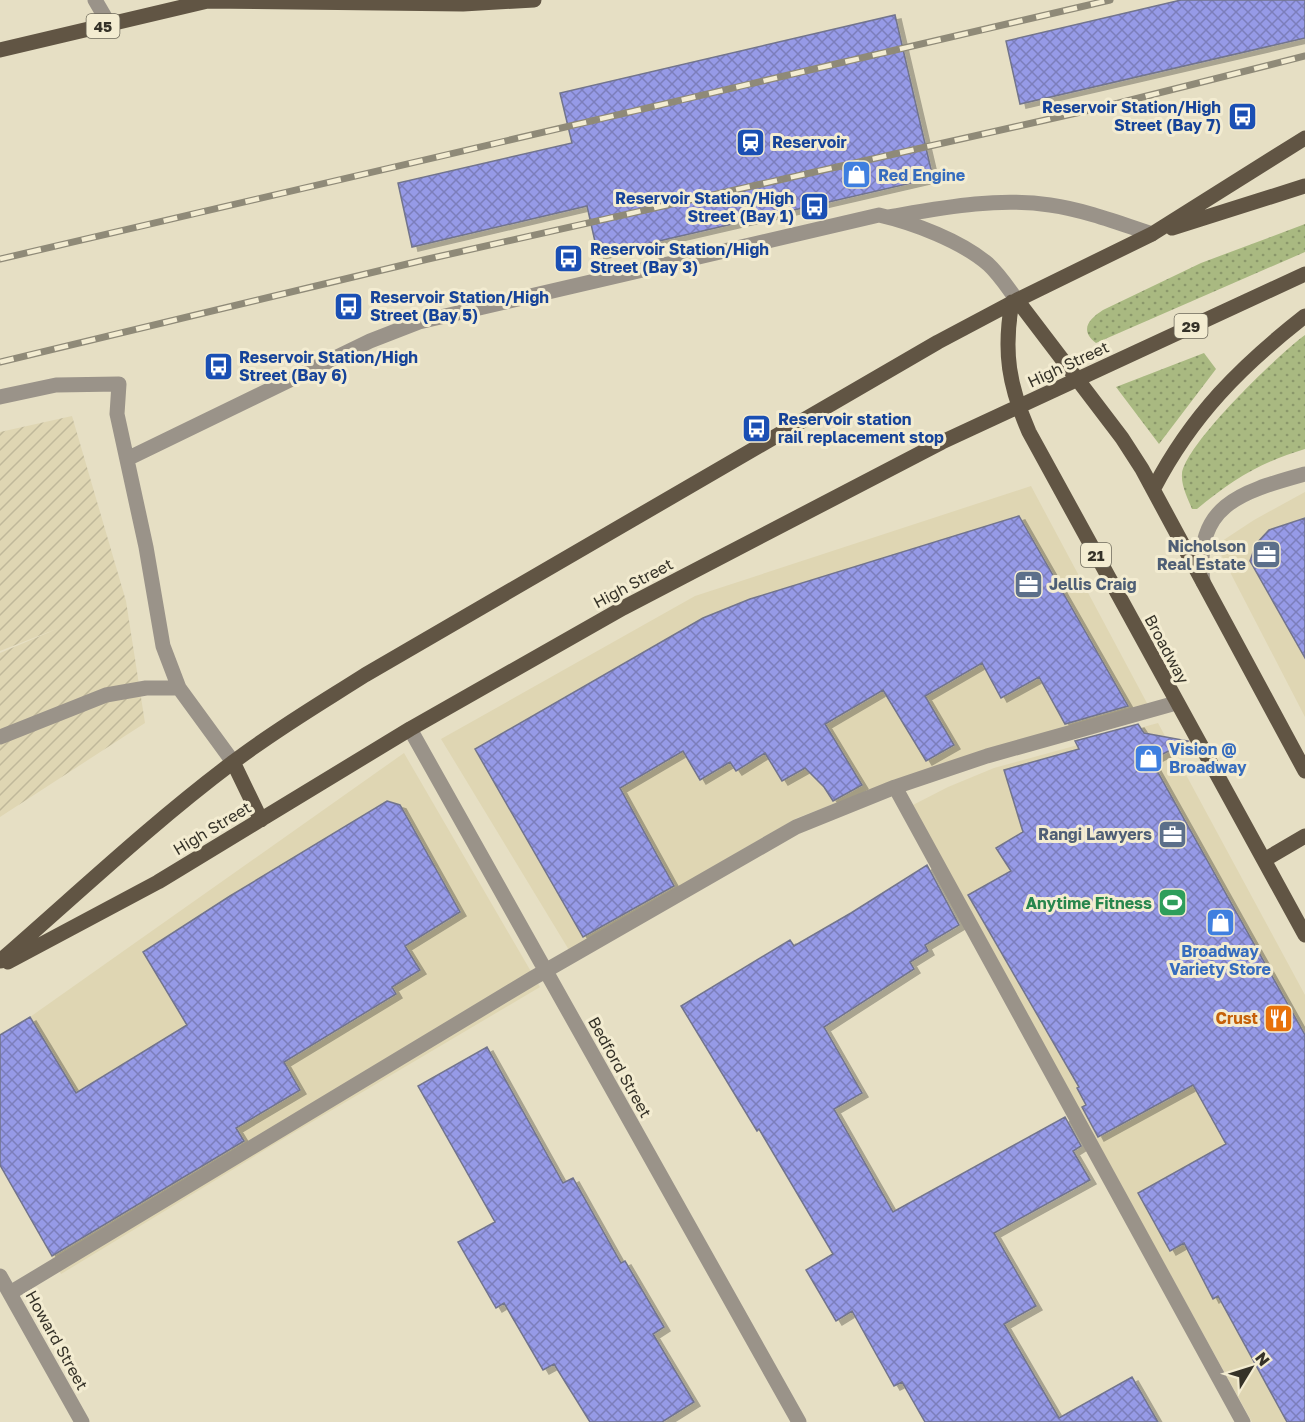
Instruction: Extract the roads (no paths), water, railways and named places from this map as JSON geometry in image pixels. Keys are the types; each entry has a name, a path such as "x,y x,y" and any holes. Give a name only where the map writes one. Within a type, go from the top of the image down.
{"main road":[{"name":"45","path":"0,50 209,1 534,0"},
{"name":"High Street","path":"0,961 159,822 233,762 278,730 365,675 928,347 1015,301 1152,234 1305,138"},
{"name":"High Street","path":"1152,234 1305,186"},
{"name":"High Street","path":"0,966 158,882 410,729 623,608 942,442 1305,274"},
{"path":"1015,301 1122,438 1154,488 1305,771"},
{"name":"Broadway","path":"1015,301 1008,330 1007,360 1018,407 1029,432 1305,935"},
{"path":"1154,488 1175,449 1206,408 1241,370 1305,316"},
{"path":"233,762 261,820"},
{"path":"1264,860 1305,836"}],"street":[{"path":"94,0 109,24"},
{"path":"888,217 972,203 1027,203 1075,210 1152,234"},
{"path":"127,459 370,342 419,322 879,214 952,241 978,256 996,272 1015,301"},
{"path":"0,397 56,385 119,384 117,414 146,547 163,646 179,688 233,762"},
{"path":"1203,582 1202,547 1209,526 1218,512 1258,488 1305,474"},
{"path":"0,737 106,695 146,688 179,688"},
{"path":"10,1293 546,971 796,827 895,787 987,756 1176,703"},
{"name":"Bedford Street","path":"410,729 799,1422"},
{"path":"895,787 1243,1422"},
{"name":"Howard Street","path":"0,1276 82,1422"}],"railway":[{"path":"0,259 1110,0"},
{"path":"0,362 428,259 1103,107 1305,56"}],"place":[{"name":"Reservoir Station/High Street (Bay 7)","path":"1242,116"},
{"name":"Reservoir","path":"751,142"},
{"name":"Red Engine","path":"857,175"},
{"name":"Reservoir Station/High Street (Bay 1)","path":"815,207"},
{"name":"Reservoir Station/High Street (Bay 3)","path":"569,258"},
{"name":"Reservoir Station/High Street (Bay 5)","path":"349,306"},
{"name":"Reservoir Station/High Street (Bay 6)","path":"218,366"},
{"name":"Reservoir station rail replacement stop","path":"757,428"},
{"name":"Nicholson Real Estate","path":"1267,555"},
{"name":"Jellis Craig","path":"1028,584"},
{"name":"Vision @ Broadway","path":"1148,758"},
{"name":"Rangi Lawyers","path":"1173,834"},
{"name":"Anytime Fitness","path":"1173,903"},
{"name":"Broadway Variety Store","path":"1220,923"},
{"name":"Crust","path":"1279,1018"}]}
